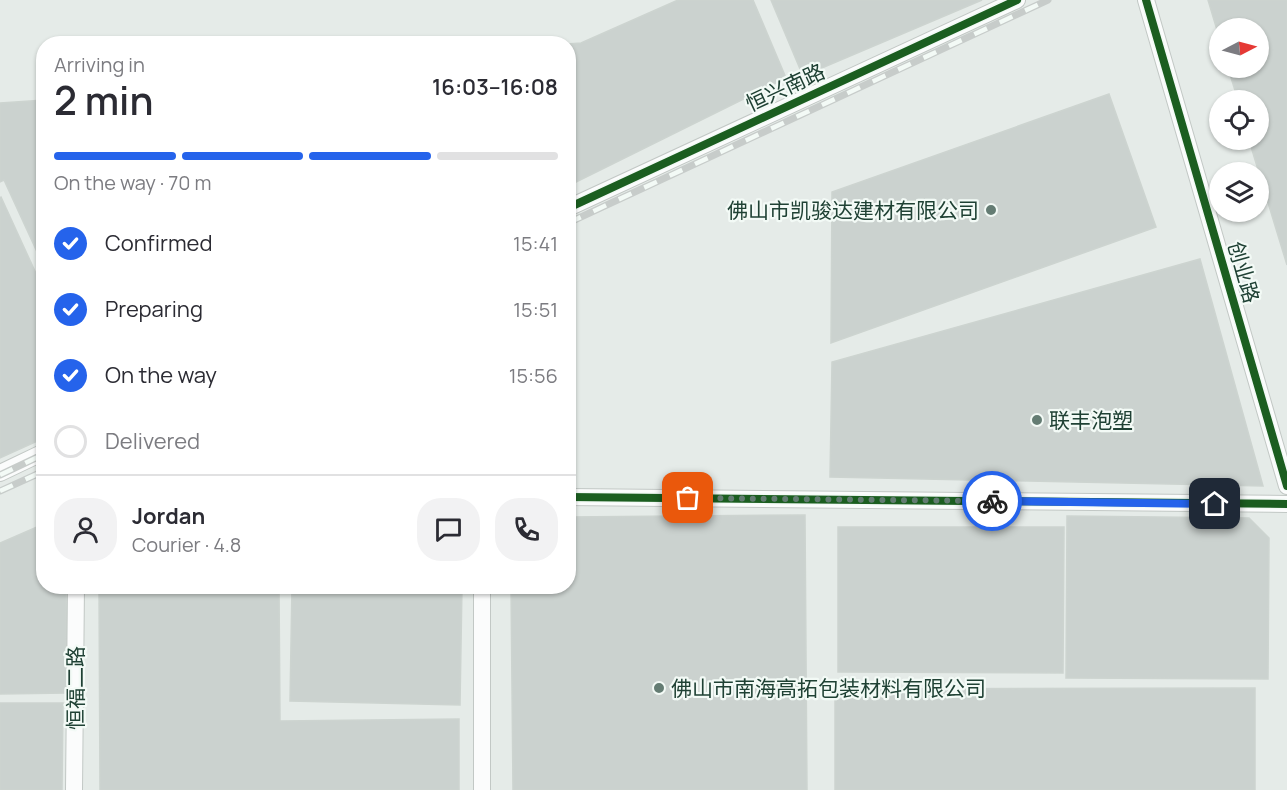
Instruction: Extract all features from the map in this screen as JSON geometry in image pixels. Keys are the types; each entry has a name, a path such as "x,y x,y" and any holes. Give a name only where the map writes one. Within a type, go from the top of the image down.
{"street":[{"name":"恒兴南路","path":"576,204 1017,0"},
{"name":"创业路","path":"1146,0 1287,486"},
{"path":"0,473 36,456"},
{"path":"576,497 1287,504"},
{"name":"恒福二路","path":"74,790 75,594"},
{"path":"482,594 482,790"}],"building":[{"path":"678,0 753,0 786,78 576,182 576,43"},
{"path":"771,0 982,0 803,76"},
{"path":"1208,0 1287,0 1287,265 1269,206 1269,162 1256,162 1252,150 1269,150 1269,90 1235,90 1231,78 1269,78 1269,18 1213,18"},
{"name":"佛山市凯骏达建材有限公司","path":"1109,94 1156,227 831,343 832,192"},
{"path":"36,101 36,250 4,180 0,182 0,103"},
{"path":"0,198 36,274 36,442 0,458"},
{"name":"联丰泡塑","path":"1200,259 1263,486 830,477 832,362"},
{"name":"佛山市南海高拓包装材料有限公司","path":"805,515 807,790 513,790 511,594 576,594 576,517"},
{"path":"1067,516 1249,518 1269,538 1268,679 1066,678"},
{"path":"36,527 36,594 66,594 67,693 0,694 0,543"},
{"path":"838,527 1064,527 1063,673 838,672"},
{"path":"99,594 279,594 280,721 459,719 459,790 100,790"},
{"path":"292,594 462,594 460,705 290,701"},
{"path":"1255,688 1255,790 835,790 835,689"},
{"path":"0,703 63,703 62,790 0,790"}],"railway":[{"path":"576,203 1013,0"},
{"path":"576,219 1048,0"},
{"path":"0,475 36,458"},
{"path":"0,491 36,475"}],"cycle path":[{"path":"576,204 1017,0"},
{"path":"1146,0 1287,486"},
{"path":"576,497 1287,504"}],"way so far":[{"path":"688,498 992,501"}],"place":[{"name":"佛山市凯骏达建材有限公司","path":"991,210"},
{"name":"联丰泡塑","path":"1037,420"},
{"name":"佛山市南海高拓包装材料有限公司","path":"659,688"}],"route":[{"path":"992,501 1215,504"}]}
